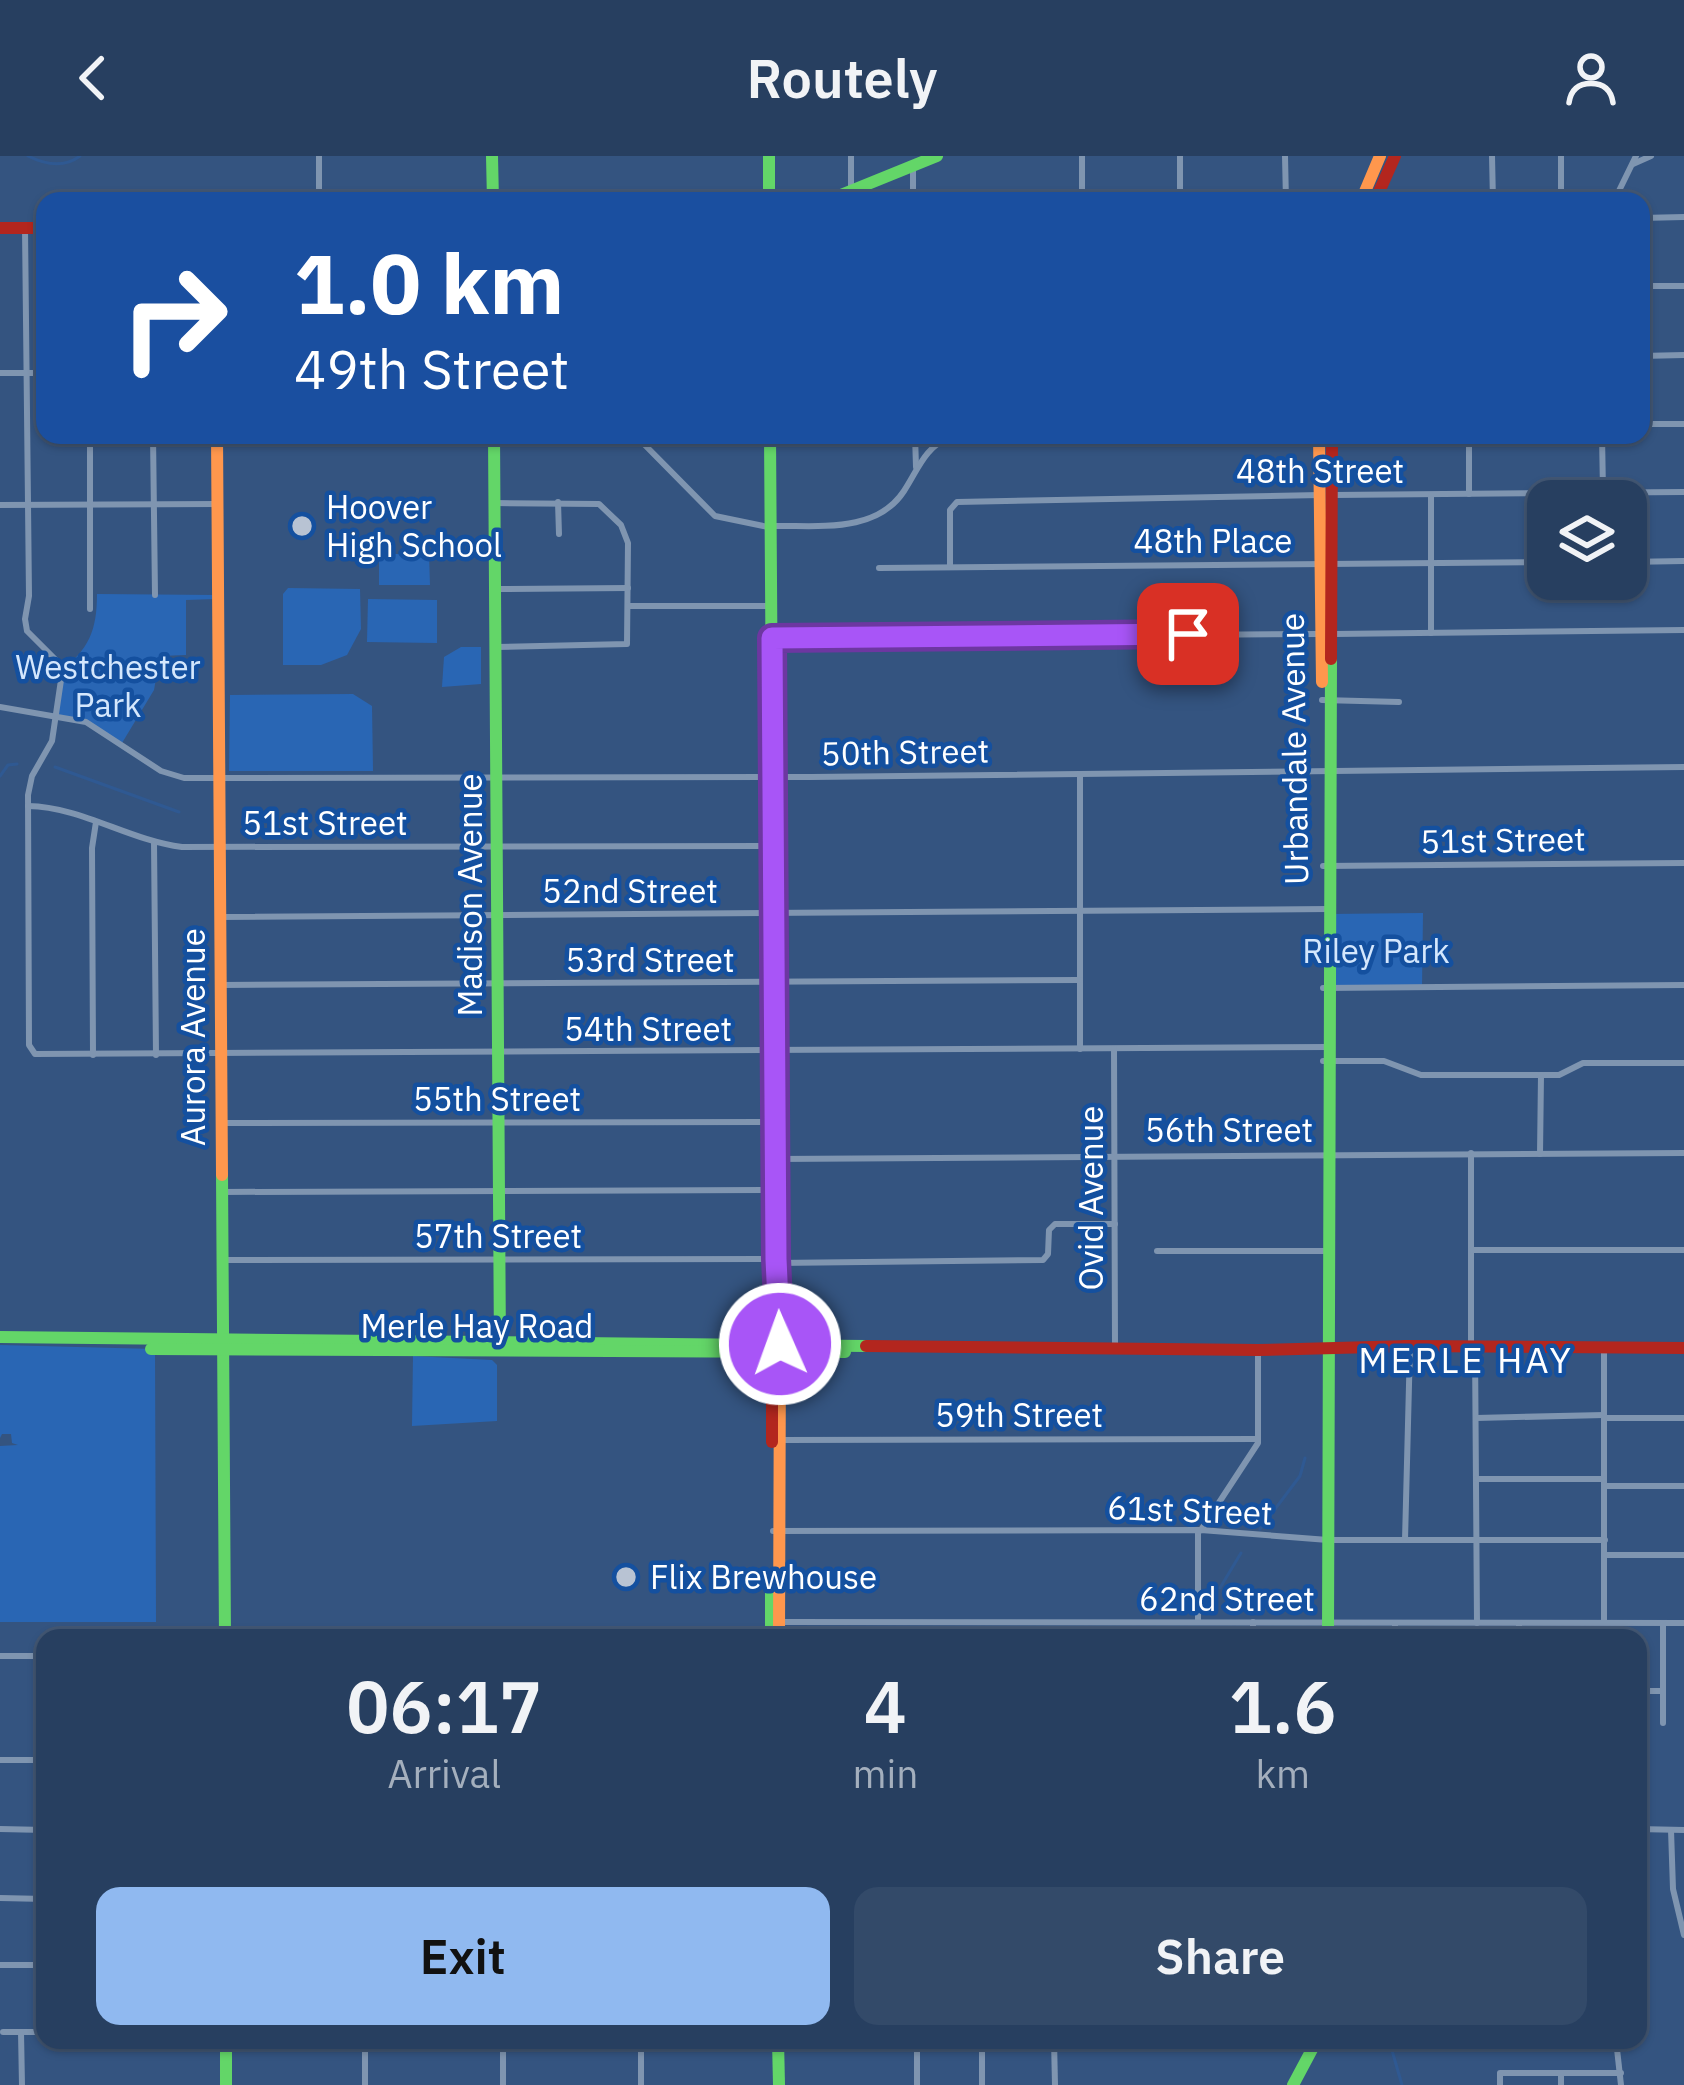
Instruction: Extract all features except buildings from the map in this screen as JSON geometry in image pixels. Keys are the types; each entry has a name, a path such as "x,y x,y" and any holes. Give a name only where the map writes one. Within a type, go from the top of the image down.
{"street":[{"path":"319,156 319,192"},
{"path":"492,156 493,192"},
{"path":"769,156 769,192"},
{"path":"851,156 851,191 937,156"},
{"path":"1082,156 1082,192"},
{"path":"1180,156 1180,192"},
{"path":"1286,156 1286,192"},
{"path":"1365,192 1380,156"},
{"path":"1379,192 1395,156"},
{"path":"1492,156 1493,192"},
{"path":"1561,156 1561,192"},
{"path":"1618,192 1634,160 1651,156"},
{"path":"913,166 913,192"},
{"path":"1650,218 1684,218"},
{"path":"0,228 36,228"},
{"path":"25,228 29,596 25,625 33,641 58,665 56,716 47,752 32,776 28,806"},
{"path":"1650,286 1684,286"},
{"path":"1650,356 1684,355"},
{"path":"0,374 36,373"},
{"path":"1650,424 1684,424"},
{"path":"89,609 90,444"},
{"path":"153,444 155,595"},
{"name":"Aurora Avenue","path":"217,444 225,1629"},
{"name":"Madison Avenue","path":"494,444 500,1349"},
{"path":"644,444 716,516 771,526 861,522 889,507 938,444"},
{"path":"770,444 775,1629"},
{"path":"915,444 916,467"},
{"path":"922,444 930,449"},
{"name":"Urbandale Avenue","path":"1320,444 1325,495 1328,1629"},
{"name":"Urbandale Avenue","path":"1325,495 1331,444"},
{"path":"1469,444 1469,494"},
{"path":"1602,444 1603,480"},
{"name":"48th Street","path":"1647,492 1684,492"},
{"name":"48th Street","path":"950,567 950,510 957,502 1527,494"},
{"path":"1431,495 1431,632"},
{"path":"558,502 559,534"},
{"path":"494,503 599,503 621,524 628,544 628,640 623,646 495,647"},
{"path":"0,505 218,504"},
{"path":"1647,562 1684,561"},
{"name":"48th Place","path":"879,568 1527,562"},
{"path":"495,589 628,588"},
{"path":"628,606 772,606"},
{"path":"772,638 1684,630"},
{"path":"1326,700 1399,702"},
{"name":"50th Street","path":"0,707 98,728 169,775 218,779 1684,767"},
{"path":"1080,774 1080,1049"},
{"name":"51st Street","path":"28,806 67,811 154,842 219,848 773,846"},
{"name":"54th Street","path":"28,806 29,1045 38,1055 1114,1049 1327,1054 1384,1061 1421,1075 1563,1075 1583,1063 1684,1063"},
{"path":"93,1055 92,848 96,822"},
{"path":"154,842 156,1055"},
{"name":"51st Street","path":"1326,866 1684,863"},
{"name":"52nd Street","path":"219,917 1326,909"},
{"name":"53rd Street","path":"220,986 1080,980"},
{"path":"1326,988 1684,985"},
{"name":"Ovid Avenue","path":"1114,1049 1115,1347"},
{"path":"1540,1154 1541,1075"},
{"name":"55th Street","path":"220,1124 775,1122"},
{"path":"1471,1153 1477,1623"},
{"name":"56th Street","path":"775,1159 1684,1154"},
{"path":"220,1192 776,1190"},
{"name":"57th Street","path":"221,1260 1043,1260 1054,1224 1115,1223"},
{"path":"1471,1250 1684,1250"},
{"path":"1157,1251 1327,1251"},
{"name":"Merle Hay Road","path":"0,1341 500,1349 1684,1348"},
{"path":"1405,1540 1410,1346"},
{"path":"1198,1622 1199,1530 1258,1439 1258,1347"},
{"path":"1604,1347 1604,1622"},
{"path":"1476,1418 1684,1418"},
{"name":"59th Street","path":"775,1440 1258,1439"},
{"path":"1476,1479 1684,1486"},
{"name":"61st Street","path":"777,1531 1199,1530 1328,1540 1605,1540"},
{"path":"1605,1555 1684,1555"},
{"name":"62nd Street","path":"775,1622 1252,1622 1318,1629"},
{"path":"1252,1622 1252,1629"},
{"name":"62nd Street","path":"1338,1629 1395,1623 1684,1622"},
{"path":"1395,1623 1395,1629"},
{"path":"1519,1623 1519,1629"},
{"path":"1663,1623 1663,1723"},
{"path":"0,1656 36,1656"},
{"path":"1647,1691 1663,1690"},
{"path":"0,1760 36,1760"},
{"path":"0,1829 36,1830"},
{"path":"1647,1829 1684,1829"},
{"path":"1671,1829 1673,1889 1684,1935"},
{"path":"0,1898 36,1898"},
{"path":"0,1965 36,1965"},
{"path":"4,2032 36,2032"},
{"path":"22,2032 22,2085"},
{"path":"226,2049 226,2085"},
{"path":"364,2049 365,2085"},
{"path":"503,2049 503,2085"},
{"path":"641,2049 641,2085"},
{"path":"778,2049 778,2085"},
{"path":"917,2049 917,2085"},
{"path":"982,2049 982,2085"},
{"path":"1054,2049 1054,2085"},
{"path":"1293,2085 1311,2049"},
{"path":"1617,2049 1621,2085"},
{"path":"1500,2085 1500,2073 1621,2073"},
{"path":"1561,2073 1561,2085"}],"green space":[{"path":"379,554 429,554 430,585 379,585"},
{"path":"288,588 360,589 361,629 347,655 321,665 283,665 283,594"},
{"name":"Westchester Park","path":"97,594 215,595 215,599 186,600 186,655 160,656 154,690 122,743 99,728 56,715 60,671 89,638"},
{"path":"368,599 437,600 437,643 367,642"},
{"path":"461,647 481,647 481,684 442,687 444,657"},
{"path":"353,694 372,706 373,771 229,771 230,695"},
{"name":"Riley Park","path":"1423,913 1422,987 1330,988 1329,914"},
{"path":"0,1345 155,1349 156,1622 0,1622 0,1446 18,1445 12,1443 11,1434 0,1438"},
{"path":"413,1356 492,1360 497,1365 497,1421 412,1426"}],"waterway":[{"path":"28,156 55,164 80,156"},
{"path":"0,776 8,765 17,764"},
{"path":"55,767 179,812"},
{"path":"1260,1529 1300,1476 1305,1458"},
{"path":"1220,1588 1241,1553"},
{"path":"1392,2049 1402,2085"}],"traffic: fast":[{"path":"492,156 493,192"},
{"path":"769,156 769,192"},
{"path":"848,192 937,156"},
{"path":"494,444 500,1350"},
{"path":"770,444 775,1161"},
{"path":"1328,1629 1331,659"},
{"path":"222,1175 225,1629"},
{"path":"0,1337 866,1346"},
{"path":"151,1349 845,1352"},
{"path":"771,1588 771,1629"},
{"path":"226,2049 226,2085"},
{"path":"778,2049 779,2085"},
{"path":"1293,2085 1312,2049"}],"traffic: slow":[{"path":"1365,192 1380,156"},
{"path":"217,444 222,1175"},
{"path":"1319,444 1322,682"},
{"path":"775,1161 779,1629"}],"traffic: jam":[{"path":"1379,192 1395,156"},
{"path":"0,228 36,228"},
{"path":"1331,659 1332,444"},
{"path":"772,1318 772,1442"},
{"path":"866,1346 1258,1350 1410,1346"},
{"path":"1405,1346 1684,1348"}],"place":[{"name":"Hoover High School","path":"302,526"},
{"name":"Flix Brewhouse","path":"626,1577"}],"district":[{"name":"MERLE HAY","path":"1466,1360"}],"route":[{"path":"780,1344 772,638 1188,634"}]}
